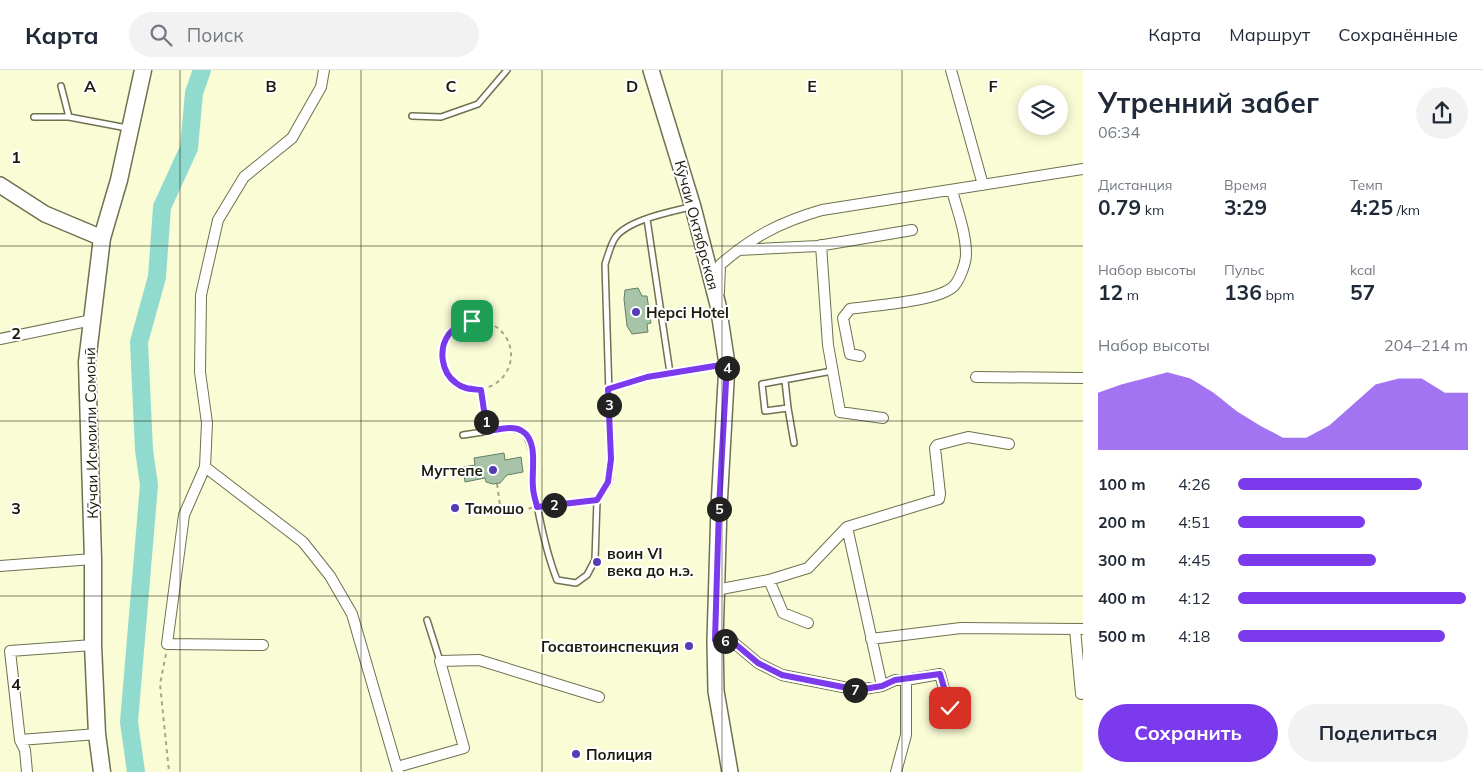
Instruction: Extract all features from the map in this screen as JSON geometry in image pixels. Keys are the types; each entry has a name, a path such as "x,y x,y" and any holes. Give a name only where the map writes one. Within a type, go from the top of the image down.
{"main road":[{"name":"Кӯчаи Октябрская","path":"651,70 693,207 718,305 727,364 715,640 716,691 726,768"},
{"name":"Кӯчаи Исмоили Сомонӣ","path":"102,772 97,734 93,645 93,559 87,362 102,238 119,180 142,71"},
{"path":"1,188 45,214 102,238"}],"street":[{"path":"263,645 167,644 184,515 205,467 207,423 200,372 201,295 218,220 244,178 292,138 321,87 324,70"},
{"path":"951,70 983,185"},
{"path":"718,305 720,265 737,250 770,229 797,217 822,210 1083,170"},
{"path":"860,356 850,354 843,318 850,309 925,298 940,294 954,286 963,269 966,255 964,236 952,190"},
{"path":"737,250 821,245 912,230"},
{"path":"821,245 828,344 840,412 883,418"},
{"path":"0,339 92,320"},
{"path":"976,377 1083,378"},
{"path":"716,590 769,580 808,568 847,527 939,499 935,448 937,445 968,437 1009,444"},
{"path":"205,467 303,542 330,576 352,614 397,769 464,748 440,661 479,660 599,697"},
{"path":"847,527 882,686"},
{"path":"0,566 93,559"},
{"path":"769,580 783,613 808,623"},
{"path":"871,639 961,628 1079,629 1081,694"},
{"path":"715,640 733,642 758,663 782,675 858,690 882,686 895,680 940,674 950,708"},
{"path":"27,772 25,750 20,740 10,651 93,645"},
{"path":"896,772 906,735 906,680"},
{"path":"20,740 97,734"}],"lane":[{"path":"412,116 441,117 478,104 507,70"},
{"path":"61,86 69,117"},
{"path":"34,117 69,117 130,128"},
{"path":"463,435 509,428 523,431 530,441 534,463 533,487 547,554 557,580 576,583 587,575 595,560 597,500 608,482 611,459 604,264 615,237 632,225 647,218 693,207"},
{"path":"647,218 670,373"},
{"path":"608,389 647,377 727,364"},
{"path":"788,408 765,411 762,384 833,371"},
{"path":"784,381 794,443"},
{"path":"427,620 440,661"}],"path":[{"path":"472,321 486,321 498,327 507,338 511,350 510,364 504,376 494,385 481,390 468,389 456,383 446,373 442,360 443,346 449,334 459,325 472,321"},
{"path":"481,390 487,431"},
{"path":"496,484 501,512 597,500"},
{"path":"167,644 160,684 169,772"}],"building":[{"path":"638,288 642,296 647,296 651,323 647,324 648,332 632,334 627,326 625,290"},
{"name":"Мугтепе","path":"504,453 505,460 521,457 523,472 507,475 500,483 486,482 485,478 465,482 463,467 475,465 474,458"}],"waterway":[{"path":"136,772 129,722 149,485 144,450 139,342 157,277 162,207 189,148 194,93 202,70"}],"place":[{"name":"Hepci Hotel","path":"636,312"},
{"name":"Мугтепе","path":"493,470"},
{"name":"Тамошо","path":"455,508"},
{"name":"воин VI века до н.э.","path":"597,562"},
{"name":"Госавтоинспекция","path":"689,646"},
{"name":"Полиция","path":"576,754"}],"route":[{"path":"472,321 459,325 449,334 443,346 442,360 446,373 456,383 468,389 481,390 487,431 509,428 523,431 530,441 534,463 533,487 537,507 597,500 608,482 611,459 608,389 647,377 727,364 719,507 715,640 733,642 758,663 782,675 858,690 882,686 895,680 940,674 950,708"}]}
